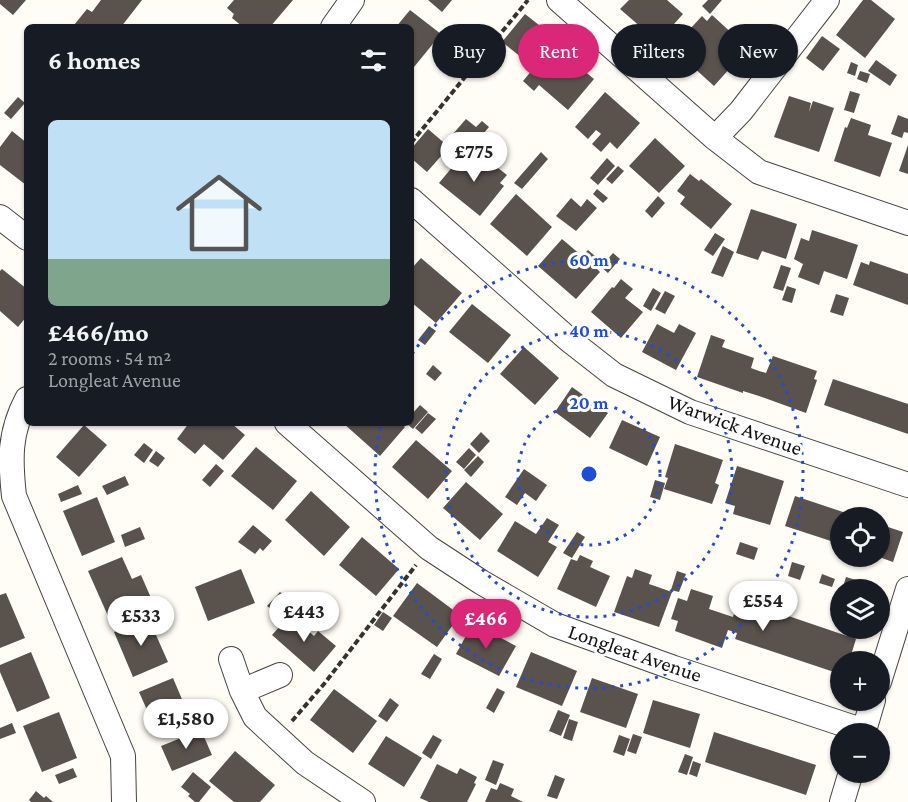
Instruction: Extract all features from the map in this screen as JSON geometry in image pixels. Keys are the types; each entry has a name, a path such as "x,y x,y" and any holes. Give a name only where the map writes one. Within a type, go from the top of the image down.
{"street":[{"path":"335,24 352,0"},
{"path":"559,0 715,138 759,172 908,223"},
{"path":"715,138 741,111 827,0"},
{"name":"Warwick Avenue","path":"414,203 568,339 614,375 690,412 908,485"},
{"path":"0,217 24,236"},
{"path":"24,407 13,435 6,473 123,756 124,802"},
{"name":"Longleat Avenue","path":"290,426 429,548 481,582 555,625 837,723"},
{"path":"889,651 908,589"},
{"path":"231,659 242,691 255,717 305,763 363,802"},
{"path":"242,691 280,675"},
{"path":"842,802 848,783"}],"path":[{"path":"414,138 528,0"},
{"path":"278,737 324,684 429,548"}],"building":[{"path":"0,0 26,0 13,15 0,4"},
{"path":"101,0 142,0 123,24 75,24 87,9 92,12"},
{"path":"234,0 293,0 273,24 239,24 232,18 234,14 227,8"},
{"path":"428,0 452,0 442,12"},
{"path":"629,0 667,0 683,14 674,24 637,24 620,9"},
{"path":"708,0 722,0 710,14 702,6"},
{"path":"863,0 871,0 895,19 865,58 836,35"},
{"path":"410,10 432,27 432,45 414,67 414,24 398,24"},
{"path":"525,14 538,24 518,24 518,55 506,45 506,37"},
{"path":"712,15 722,24 718,24 718,78 721,78 714,86 705,78 706,24 695,24 702,16 707,21"},
{"path":"822,36 840,49 823,71 806,58"},
{"path":"876,60 897,75 890,86 868,71"},
{"path":"851,62 858,65 855,76 847,73"},
{"path":"860,71 870,74 867,83 857,79"},
{"path":"526,78 594,79 568,110 539,85 534,91 523,81"},
{"path":"850,91 860,94 854,113 844,110"},
{"path":"605,92 640,123 617,149 610,142 601,152 592,144 600,133 596,130 588,139 575,127"},
{"path":"789,96 811,103 809,112 813,101 834,108 819,152 774,137"},
{"path":"18,97 24,102 11,119 4,113"},
{"path":"898,115 908,119 908,133 904,132 902,138 891,134"},
{"path":"851,118 871,125 868,135 892,143 880,177 834,161 845,127 847,128"},
{"path":"466,119 476,127 482,121 489,127 473,146 466,139 462,144 452,135"},
{"path":"428,129 449,147 427,172 414,161 414,145"},
{"path":"12,131 24,141 24,183 0,165 0,147"},
{"path":"655,138 685,166 659,193 629,166"},
{"path":"908,145 908,174 899,171"},
{"path":"541,152 548,159 522,189 514,183"},
{"path":"464,153 483,168 489,161 507,175 500,183 504,186 480,216 439,183"},
{"path":"607,158 615,166 598,185 590,178"},
{"path":"618,166 624,171 612,184 606,179"},
{"path":"690,174 699,181 701,179 732,204 711,229 680,204 685,197 677,191"},
{"path":"597,189 608,198 603,203 593,194"},
{"path":"516,194 552,227 527,256 490,224"},
{"path":"658,196 665,203 652,218 645,211"},
{"path":"571,198 581,207 587,199 597,208 576,231 556,216"},
{"path":"751,209 797,224 786,259 762,251 758,260 736,253"},
{"path":"812,230 858,245 847,279 824,271 819,285 798,277 803,264 794,259 801,238 809,241"},
{"path":"715,233 725,239 713,256 704,250"},
{"path":"562,239 582,256 588,250 603,263 597,269 600,272 576,299 538,266"},
{"path":"723,246 734,252 723,277 711,273"},
{"path":"613,253 620,259 608,273 601,267"},
{"path":"421,258 462,293 436,323 414,305 414,266"},
{"path":"870,261 908,274 908,305 853,285 861,262 869,265"},
{"path":"781,265 791,268 783,291 773,288"},
{"path":"2,269 24,287 24,320 18,327 0,311 0,271"},
{"path":"621,279 633,289 625,298 643,312 621,338 591,312"},
{"path":"787,286 796,289 792,303 782,300"},
{"path":"653,288 661,293 651,311 643,306"},
{"path":"665,291 675,296 665,314 655,309"},
{"path":"836,294 849,298 843,316 830,312"},
{"path":"472,304 511,335 488,363 449,332"},
{"path":"657,324 674,333 679,324 696,333 676,370 642,352"},
{"path":"429,326 436,331 425,345 418,340"},
{"path":"711,335 725,340 722,347 754,358 751,368 759,371 766,373 773,356 817,371 814,379 817,380 806,413 697,377"},
{"path":"524,347 559,378 535,405 500,374"},
{"path":"433,365 442,373 435,381 426,374"},
{"path":"833,379 908,404 908,434 824,405"},
{"path":"572,387 608,413 590,438 555,412"},
{"path":"420,405 428,412 413,429 410,426 414,426 414,412"},
{"path":"428,413 436,419 422,434 415,428"},
{"path":"622,420 660,437 647,466 609,448"},
{"path":"83,426 107,445 79,477 56,457"},
{"path":"187,426 234,426 245,435 223,460 204,444 195,454 177,439"},
{"path":"346,426 404,426 380,456"},
{"path":"481,432 490,441 479,453 470,444"},
{"path":"416,440 452,471 428,499 392,467"},
{"path":"144,443 153,450 144,463 134,455"},
{"path":"675,444 723,460 715,483 719,485 712,504 664,489 668,478 665,477"},
{"path":"256,447 297,481 273,510 231,476"},
{"path":"469,448 476,455 464,469 456,462"},
{"path":"156,451 165,458 158,467 149,461"},
{"path":"478,456 484,462 471,477 464,470"},
{"path":"216,464 224,471 210,487 202,480"},
{"path":"737,466 784,481 770,525 733,514 735,506 725,503"},
{"path":"524,469 547,485 536,501 525,493 517,505 505,497"},
{"path":"125,476 129,485 107,495 102,486"},
{"path":"655,480 665,483 660,500 650,497"},
{"path":"466,482 503,514 480,540 443,508"},
{"path":"78,485 82,494 61,502 58,494"},
{"path":"311,491 350,527 324,556 285,520"},
{"path":"795,496 830,508 830,541 785,526"},
{"path":"97,497 115,542 82,556 63,511"},
{"path":"547,518 559,525 548,542 557,547 538,577 497,551 515,521 536,534"},
{"path":"253,525 272,541 263,551 260,548 255,554 238,542"},
{"path":"140,527 145,539 125,547 121,535"},
{"path":"890,528 903,532 893,562 890,561"},
{"path":"577,532 585,537 572,558 563,553"},
{"path":"362,537 399,569 376,596 339,565"},
{"path":"740,542 758,548 754,560 736,554"},
{"path":"580,555 593,561 590,567 610,576 596,607 557,589 571,559 577,561"},
{"path":"122,557 132,579 141,575 151,598 108,616 88,571"},
{"path":"792,562 805,566 800,580 788,576"},
{"path":"241,569 255,603 208,621 195,587"},
{"path":"635,569 652,575 649,584 672,592 659,627 614,612 627,576 632,578"},
{"path":"677,571 686,574 679,592 671,590"},
{"path":"822,574 835,579 830,579 830,586 819,583"},
{"path":"417,583 460,615 437,647 393,616"},
{"path":"691,589 713,596 709,609 733,617 737,604 746,607 747,602 830,630 830,639 856,639 852,651 830,651 830,671 735,639 737,633 728,630 722,648 675,631 678,621 671,619 678,598 687,601"},
{"path":"280,592 287,598 274,612 267,606"},
{"path":"6,593 25,638 0,648 0,595"},
{"path":"383,612 392,618 383,631 374,625"},
{"path":"290,615 314,636 318,631 336,646 314,672 272,635"},
{"path":"148,617 168,662 133,677 114,632"},
{"path":"473,623 516,646 499,676 456,654"},
{"path":"31,652 50,698 17,712 0,672 0,665"},
{"path":"531,652 577,671 562,706 516,687"},
{"path":"434,654 442,659 430,679 421,674"},
{"path":"173,678 192,723 159,737 139,692"},
{"path":"592,678 638,694 626,728 580,712"},
{"path":"497,688 505,692 494,713 486,708"},
{"path":"334,689 377,721 353,753 310,720"},
{"path":"390,698 399,705 387,722 378,716"},
{"path":"653,700 700,714 690,748 643,733"},
{"path":"558,710 570,715 561,736 549,731"},
{"path":"59,712 77,758 42,772 23,726"},
{"path":"569,719 578,722 572,741 563,738"},
{"path":"12,723 16,733 0,739 0,728"},
{"path":"201,730 212,755 172,771 161,746"},
{"path":"714,732 816,765 806,795 705,762"},
{"path":"633,734 642,737 636,754 627,751"},
{"path":"433,735 442,740 431,759 422,753"},
{"path":"619,735 630,739 624,756 613,752"},
{"path":"386,736 422,758 404,787 368,764"},
{"path":"235,751 275,785 260,802 234,802 209,781"},
{"path":"685,754 693,757 687,775 678,772"},
{"path":"493,760 504,764 496,785 485,780"},
{"path":"693,761 701,764 697,777 689,774"},
{"path":"437,764 457,774 460,768 477,777 467,802 429,802 420,798"},
{"path":"73,768 77,777 59,784 55,775"},
{"path":"193,772 211,787 199,802 195,802 188,796 190,794 181,787"},
{"path":"555,775 565,779 557,799 547,796"},
{"path":"500,783 514,789 511,796 523,802 485,802 491,788 497,790"},
{"path":"36,791 53,802 31,802 29,800"}]}
